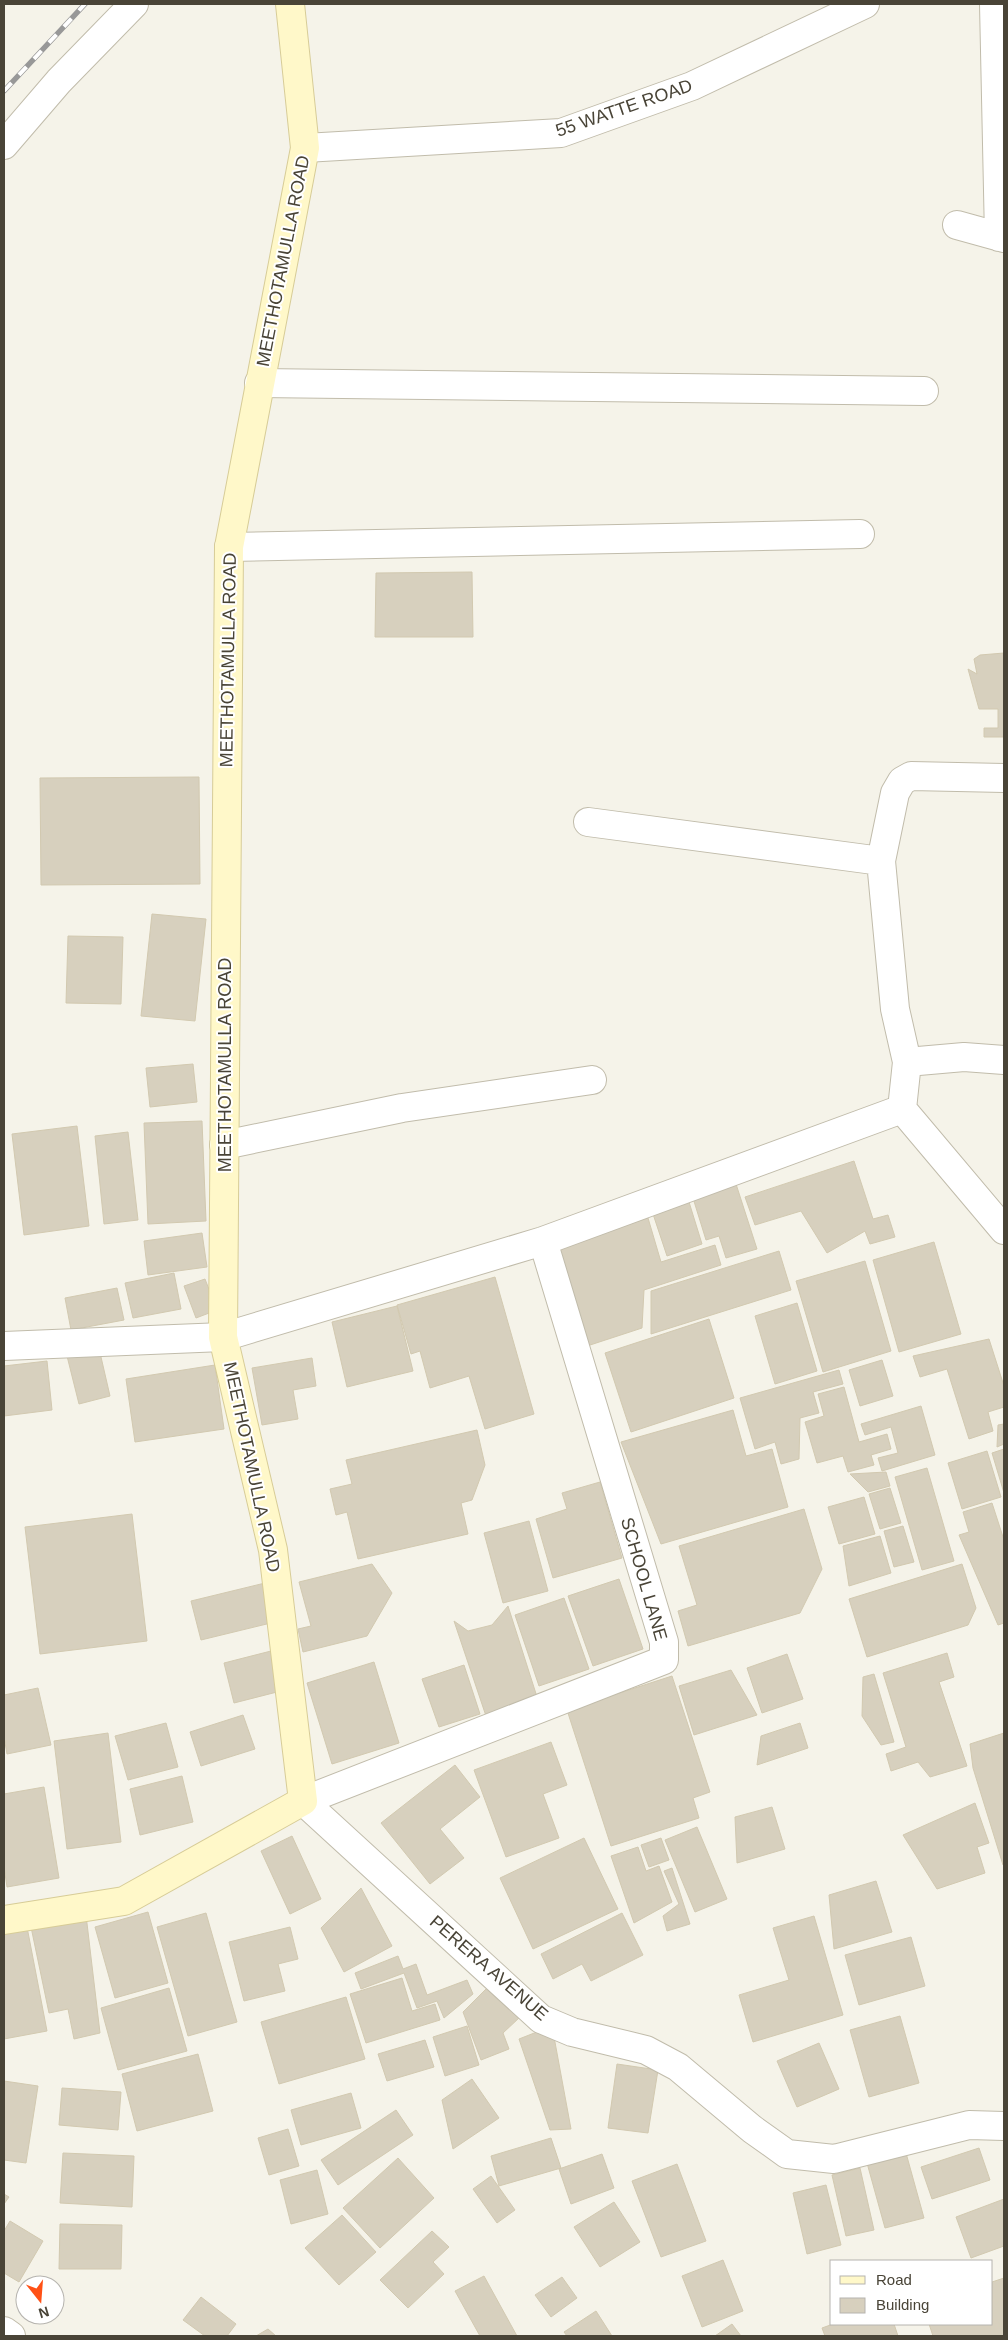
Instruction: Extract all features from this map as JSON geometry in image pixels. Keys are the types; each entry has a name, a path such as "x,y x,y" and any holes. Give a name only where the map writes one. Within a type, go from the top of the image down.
{"street":[{"path":"4,145 59,81 134,4"},
{"name":"MEETHOTAMULLA ROAD","path":"290,4 306,148 259,383 229,547 223,1337 273,1550 303,1801"},
{"name":"55 WATTE ROAD","path":"306,148 561,133 692,86 866,4"},
{"path":"957,225 1002,237 994,4"},
{"path":"259,383 924,391"},
{"path":"229,547 860,534"},
{"path":"1004,778 911,776 902,781 895,793 881,861 895,1009 907,1062 902,1109 1004,1230"},
{"path":"588,822 881,861"},
{"path":"907,1062 964,1057 1004,1060"},
{"path":"224,1145 402,1108 592,1080"},
{"path":"4,1346 223,1337 543,1241 902,1109"},
{"name":"SCHOOL LANE","path":"303,1801 664,1660 664,1642 543,1241"},
{"path":"4,1920 124,1901 303,1801"},
{"name":"PERERA AVENUE","path":"303,1801 541,2019 572,2032 646,2050 678,2067 752,2129 787,2154 834,2159 969,2126 1004,2126"},
{"path":"4,2331 11,2336"}],"building":[{"path":"472,572 473,637 375,637 376,573"},
{"path":"1004,653 1004,737 984,737 984,728 998,728 998,709 979,709 968,669 977,674 974,659 980,655"},
{"path":"199,777 200,884 41,885 40,778"},
{"path":"152,914 206,919 195,1021 141,1016"},
{"path":"68,936 123,937 121,1004 66,1003"},
{"path":"193,1064 197,1102 150,1107 146,1068"},
{"path":"202,1121 206,1221 148,1224 144,1123"},
{"path":"77,1126 89,1226 24,1235 12,1134"},
{"path":"128,1132 138,1220 104,1224 95,1136"},
{"path":"854,1161 873,1219 888,1215 895,1237 870,1244 865,1231 827,1253 801,1211 755,1225 745,1197"},
{"path":"736,1184 757,1249 726,1258 719,1236 706,1240 693,1198"},
{"path":"689,1202 702,1244 667,1256 653,1214"},
{"path":"648,1218 661,1262 715,1245 721,1265 644,1290 642,1328 584,1347 553,1248"},
{"path":"202,1233 207,1267 148,1275 144,1241"},
{"path":"934,1242 961,1334 899,1352 873,1260"},
{"path":"779,1251 791,1290 651,1334 651,1291"},
{"path":"865,1261 891,1351 823,1372 796,1281"},
{"path":"174,1273 181,1309 133,1318 125,1283"},
{"path":"495,1277 534,1414 485,1429 469,1376 430,1388 420,1351 411,1354 397,1305"},
{"path":"205,1279 217,1310 196,1318 184,1286"},
{"path":"117,1288 124,1320 71,1330 65,1298"},
{"path":"797,1303 817,1371 775,1384 755,1316"},
{"path":"397,1306 413,1371 347,1387 332,1322"},
{"path":"709,1319 734,1398 631,1432 605,1353"},
{"path":"989,1339 1004,1386 1004,1407 988,1412 993,1431 969,1439 947,1369 920,1377 913,1356"},
{"path":"98,1344 110,1396 79,1404 66,1352"},
{"path":"312,1358 316,1386 293,1390 298,1419 262,1425 252,1368"},
{"path":"882,1360 893,1396 860,1406 849,1370"},
{"path":"47,1361 52,1410 4,1416 4,1366"},
{"path":"215,1365 224,1429 135,1442 126,1379"},
{"path":"839,1370 843,1384 813,1392 819,1413 800,1418 799,1459 781,1464 775,1442 755,1449 740,1398"},
{"path":"844,1387 859,1442 887,1434 891,1449 871,1455 874,1465 848,1472 843,1456 817,1463 805,1422 824,1416 818,1394"},
{"path":"921,1406 935,1455 882,1471 878,1458 898,1453 891,1427 865,1435 861,1424"},
{"path":"733,1410 746,1456 772,1449 788,1507 661,1544 621,1442"},
{"path":"1004,1424 1004,1444 997,1447 998,1425"},
{"path":"477,1430 485,1465 472,1500 461,1503 468,1534 358,1559 347,1512 336,1515 330,1489 352,1484 346,1460"},
{"path":"1004,1449 1004,1493 992,1453"},
{"path":"987,1451 1001,1497 962,1509 948,1463"},
{"path":"927,1468 954,1561 922,1570 895,1477"},
{"path":"886,1472 890,1486 868,1492 850,1474"},
{"path":"600,1482 622,1558 553,1578 536,1519 567,1509 562,1493"},
{"path":"890,1488 901,1523 880,1529 869,1494"},
{"path":"864,1497 875,1534 839,1544 828,1507"},
{"path":"992,1503 1004,1540 1004,1623 998,1625 959,1535 969,1532 963,1512"},
{"path":"804,1509 822,1569 800,1613 688,1646 678,1611 697,1605 679,1546"},
{"path":"132,1514 147,1641 40,1654 25,1527"},
{"path":"529,1521 548,1591 503,1603 484,1533"},
{"path":"903,1526 914,1562 894,1567 884,1531"},
{"path":"880,1536 891,1573 849,1586 843,1546"},
{"path":"372,1564 392,1593 367,1636 303,1652 298,1629 311,1626 299,1582"},
{"path":"962,1564 976,1608 968,1625 867,1657 849,1599"},
{"path":"619,1579 643,1649 593,1666 568,1596"},
{"path":"265,1583 275,1622 201,1640 191,1601"},
{"path":"564,1598 589,1669 539,1686 515,1615"},
{"path":"508,1606 538,1700 486,1716 454,1621 468,1631 492,1625"},
{"path":"271,1651 281,1691 234,1703 224,1663"},
{"path":"947,1653 954,1677 939,1682 967,1766 930,1777 918,1762 891,1771 886,1754 906,1747 883,1673"},
{"path":"787,1654 803,1699 762,1713 747,1668"},
{"path":"374,1662 399,1743 332,1764 307,1683"},
{"path":"464,1665 480,1714 439,1727 422,1679"},
{"path":"731,1670 757,1715 694,1735 679,1686"},
{"path":"874,1674 894,1742 881,1745 862,1716 863,1677"},
{"path":"672,1676 710,1792 693,1798 699,1818 611,1846 567,1710"},
{"path":"38,1688 51,1745 7,1754 4,1737 4,1695"},
{"path":"243,1715 255,1749 201,1766 190,1732"},
{"path":"166,1723 178,1767 128,1780 115,1736"},
{"path":"800,1723 808,1748 757,1765 761,1736"},
{"path":"108,1733 121,1842 67,1849 54,1741"},
{"path":"1004,1733 1003,1865 973,1768 970,1744"},
{"path":"551,1742 567,1785 543,1794 559,1838 506,1857 474,1770"},
{"path":"455,1765 480,1797 440,1829 464,1858 430,1884 381,1823"},
{"path":"182,1776 193,1822 140,1835 130,1789"},
{"path":"44,1787 59,1878 7,1887 4,1867 4,1794"},
{"path":"975,1803 989,1843 977,1847 985,1873 937,1889 903,1835"},
{"path":"772,1807 785,1849 737,1863 735,1817"},
{"path":"697,1827 727,1899 695,1912 665,1840"},
{"path":"292,1836 321,1899 290,1914 261,1851"},
{"path":"584,1838 618,1909 533,1949 500,1878"},
{"path":"661,1838 669,1860 649,1867 641,1845"},
{"path":"638,1847 646,1871 659,1866 672,1902 634,1923 611,1856"},
{"path":"672,1868 690,1924 667,1931 663,1916 679,1904 664,1871"},
{"path":"876,1881 892,1932 834,1949 829,1895"},
{"path":"361,1888 392,1946 344,1972 321,1928"},
{"path":"148,1912 168,1983 115,1998 95,1927"},
{"path":"206,1913 237,2022 188,2036 157,1927"},
{"path":"622,1913 643,1955 591,1981 582,1964 553,1979 541,1954"},
{"path":"86,1915 100,2033 74,2039 68,2009 49,2013 31,1927"},
{"path":"814,1916 843,2015 753,2042 739,1995 789,1980 773,1928"},
{"path":"27,1927 47,2031 4,2039 4,1931"},
{"path":"290,1927 298,1959 278,1964 285,1991 244,2001 229,1942"},
{"path":"911,1937 925,1986 859,2005 845,1955"},
{"path":"398,1956 403,1969 416,1964 427,1995 467,1980 473,1994 444,2018 437,2001 417,2008 404,1973 361,1989 355,1973"},
{"path":"402,1978 412,2011 435,2004 440,2020 366,2043 350,1994"},
{"path":"488,1987 519,2018 503,2033 509,2049 481,2060 463,2012"},
{"path":"169,1988 187,2051 118,2070 101,2008"},
{"path":"346,1997 365,2059 279,2084 261,2022"},
{"path":"900,2016 919,2083 869,2097 850,2030"},
{"path":"467,2026 479,2065 445,2076 433,2037"},
{"path":"552,2026 571,2129 550,2130 519,2039"},
{"path":"425,2040 434,2067 387,2081 378,2054"},
{"path":"819,2043 839,2089 797,2107 777,2061"},
{"path":"198,2054 213,2111 137,2131 122,2074"},
{"path":"617,2064 658,2070 648,2133 608,2128"},
{"path":"472,2079 499,2118 453,2149 442,2100"},
{"path":"4,2081 38,2086 26,2163 4,2160"},
{"path":"62,2088 121,2092 118,2130 59,2125"},
{"path":"351,2093 361,2128 301,2145 291,2110"},
{"path":"396,2110 413,2135 338,2185 321,2160"},
{"path":"288,2129 299,2166 269,2175 258,2138"},
{"path":"551,2138 561,2168 499,2186 491,2156"},
{"path":"979,2148 990,2180 932,2199 921,2167"},
{"path":"63,2153 134,2156 132,2207 60,2203"},
{"path":"906,2153 924,2218 885,2228 867,2163"},
{"path":"602,2154 614,2188 571,2204 559,2169"},
{"path":"398,2158 434,2198 380,2248 343,2208"},
{"path":"677,2164 706,2241 661,2257 632,2181"},
{"path":"860,2168 874,2230 846,2236 832,2175"},
{"path":"317,2170 328,2214 291,2224 280,2180"},
{"path":"491,2176 515,2210 497,2223 473,2189"},
{"path":"826,2185 841,2245 807,2254 793,2193"},
{"path":"4,2194 9,2197 4,2204"},
{"path":"1004,2199 1004,2246 971,2258 956,2217"},
{"path":"614,2202 640,2242 600,2267 574,2227"},
{"path":"342,2215 376,2252 339,2285 305,2248"},
{"path":"10,2221 43,2241 23,2275 15,2275 15,2280 4,2273 4,2231"},
{"path":"60,2224 122,2225 121,2269 59,2269"},
{"path":"432,2231 449,2247 433,2262 444,2274 408,2308 380,2280"},
{"path":"723,2260 743,2311 702,2327 682,2276"},
{"path":"484,2276 517,2336 480,2336 455,2291"},
{"path":"562,2277 577,2298 551,2317 535,2295"},
{"path":"1004,2278 1004,2336 933,2336 929,2325 993,2325 993,2282"},
{"path":"201,2297 236,2324 227,2336 205,2336 183,2320"},
{"path":"596,2311 612,2336 567,2336 564,2332"},
{"path":"732,2324 741,2336 715,2336"},
{"path":"830,2325 894,2325 898,2336 825,2336 822,2328"},
{"path":"268,2329 276,2336 256,2336"}],"railway":[{"path":"4,91 85,4"}]}
